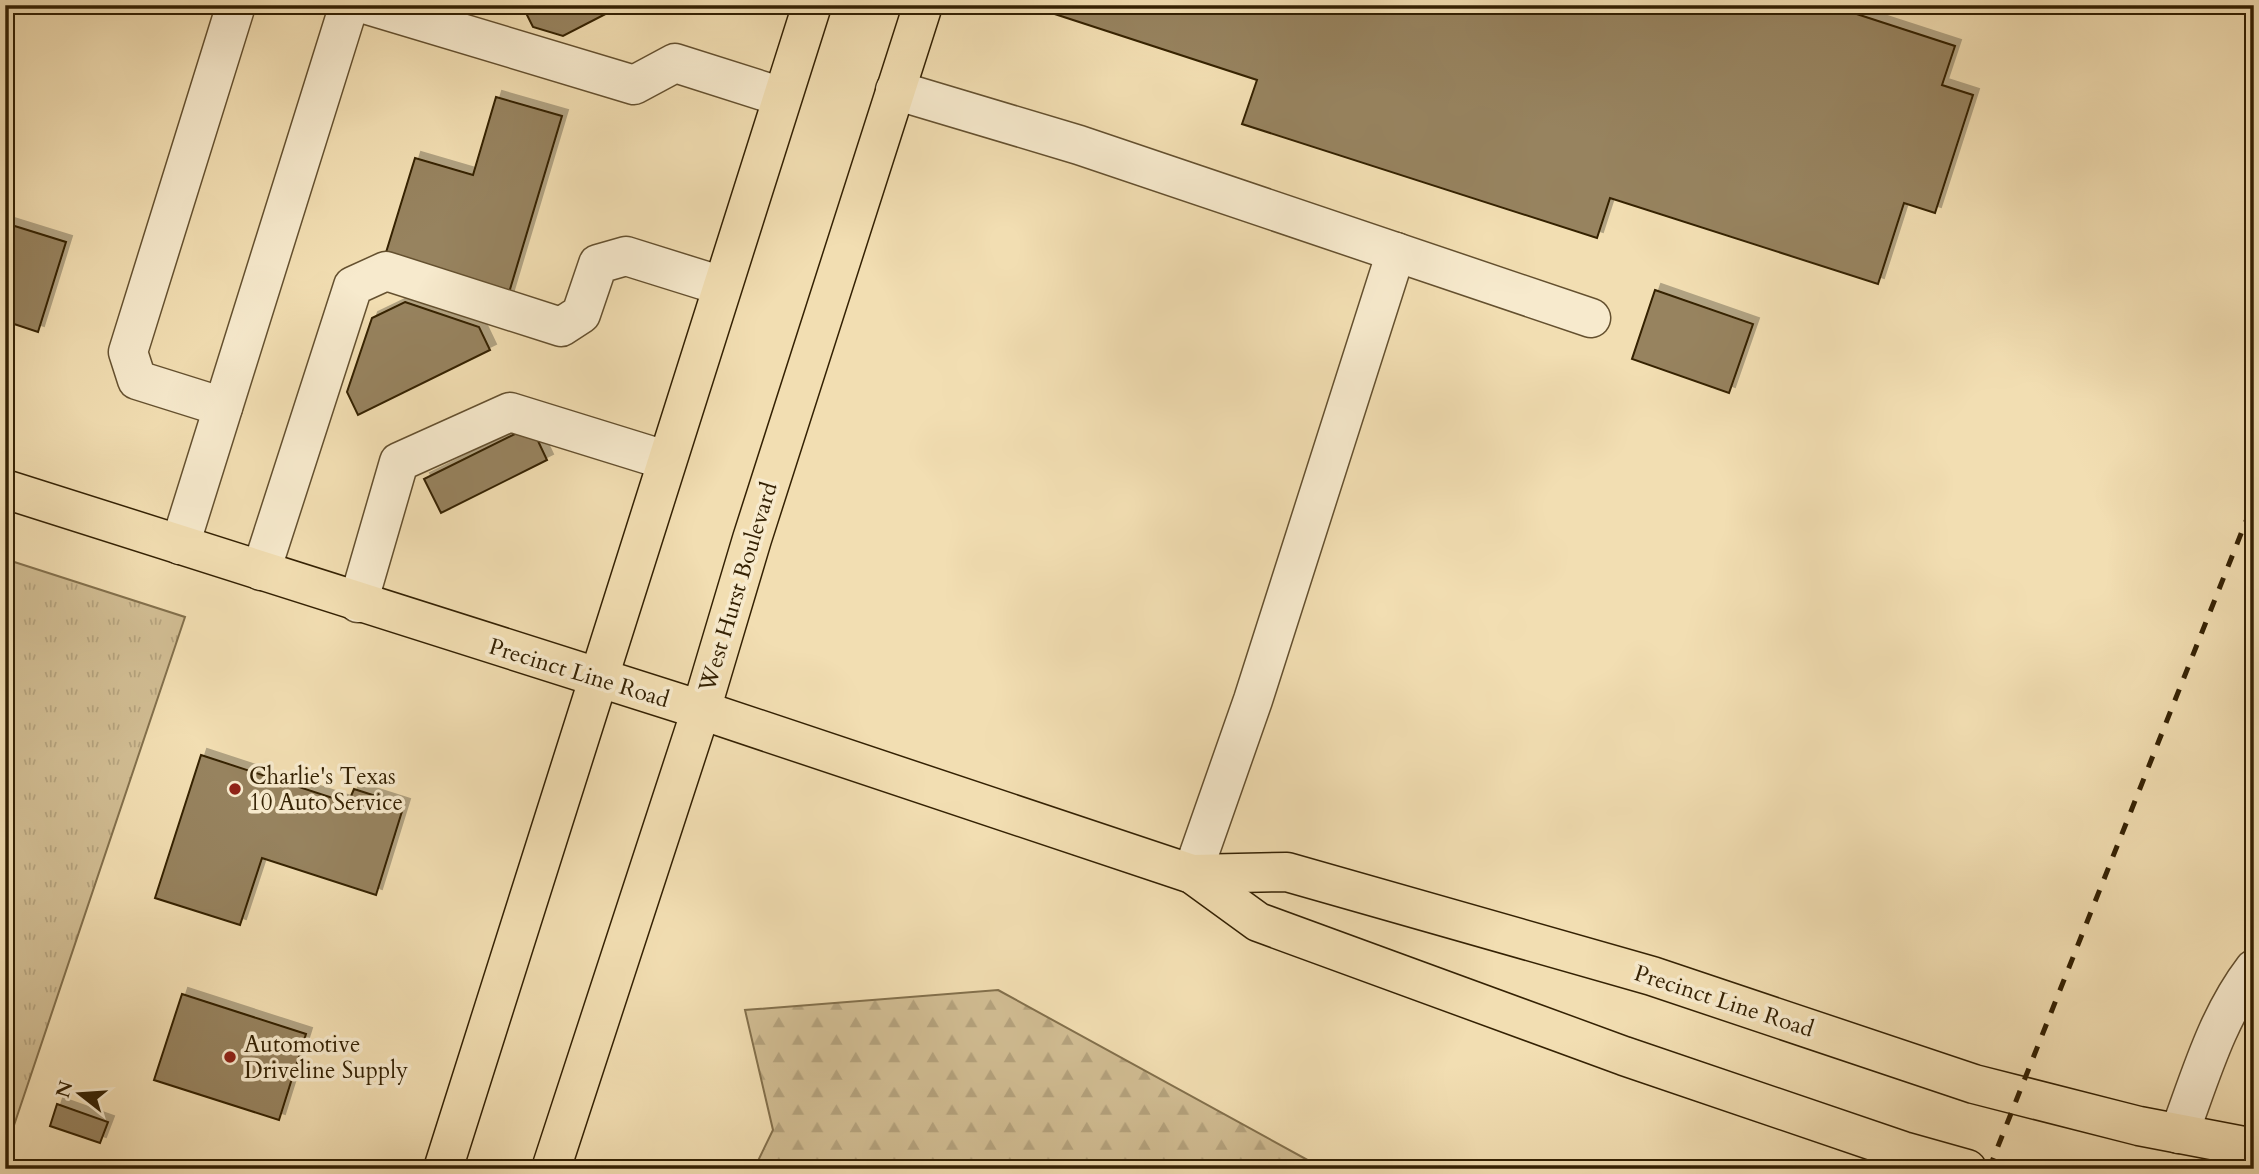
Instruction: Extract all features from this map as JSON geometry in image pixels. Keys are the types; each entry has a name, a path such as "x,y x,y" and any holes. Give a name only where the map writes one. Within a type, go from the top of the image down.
{"main road":[{"path":"443,1169 811,5"},
{"name":"West Hurst Boulevard","path":"551,1169 701,710 752,539 923,5"},
{"name":"Precinct Line Road","path":"5,489 597,680 701,710 1192,874 1258,922 1624,1056 1903,1151 1967,1169"},
{"name":"Precinct Line Road","path":"1192,874 1287,873 1652,976 1974,1084 2188,1146 2254,1148"}],"lane":[{"path":"223,407 137,380 128,352 236,5"},
{"path":"180,545 349,5"},
{"path":"368,5 634,85 675,62 782,97"},
{"path":"895,90 1079,145 1591,318"},
{"path":"1192,874 1253,700 1396,252"},
{"path":"261,571 353,286 386,271 561,327 581,314 598,264 626,256 722,286"},
{"path":"358,603 399,462 510,412 665,460"},
{"path":"2188,1146 2213,1044 2235,997 2254,969"}],"green space":[{"path":"5,559 185,617 5,1152"},
{"path":"998,990 1324,1169 754,1169 773,1130 745,1010"}],"building":[{"path":"522,5 623,5 563,36 533,27"},
{"path":"1027,5 1829,5 1955,46 1942,85 1973,95 1935,213 1904,203 1878,284 1610,198 1597,238 1242,124 1257,80"},
{"path":"496,97 562,116 508,296 384,259 415,158 473,175"},
{"path":"5,223 66,242 38,332 5,321"},
{"path":"1655,290 1753,324 1729,393 1632,359"},
{"path":"405,302 479,327 490,350 358,415 347,392 372,318"},
{"path":"531,426 547,460 441,513 424,479"},
{"path":"201,755 348,803 354,789 404,805 376,895 262,858 240,925 155,898"},
{"name":"Automotive Driveline Supply","path":"182,994 306,1034 279,1120 154,1080"},
{"path":"57,1104 108,1122 100,1143 50,1126"}],"railway":[{"path":"1989,1169 2254,501"}],"place":[{"name":"Charlie's Texas 10 Auto Service","path":"235,789"},
{"name":"Automotive Driveline Supply","path":"230,1057"}]}
